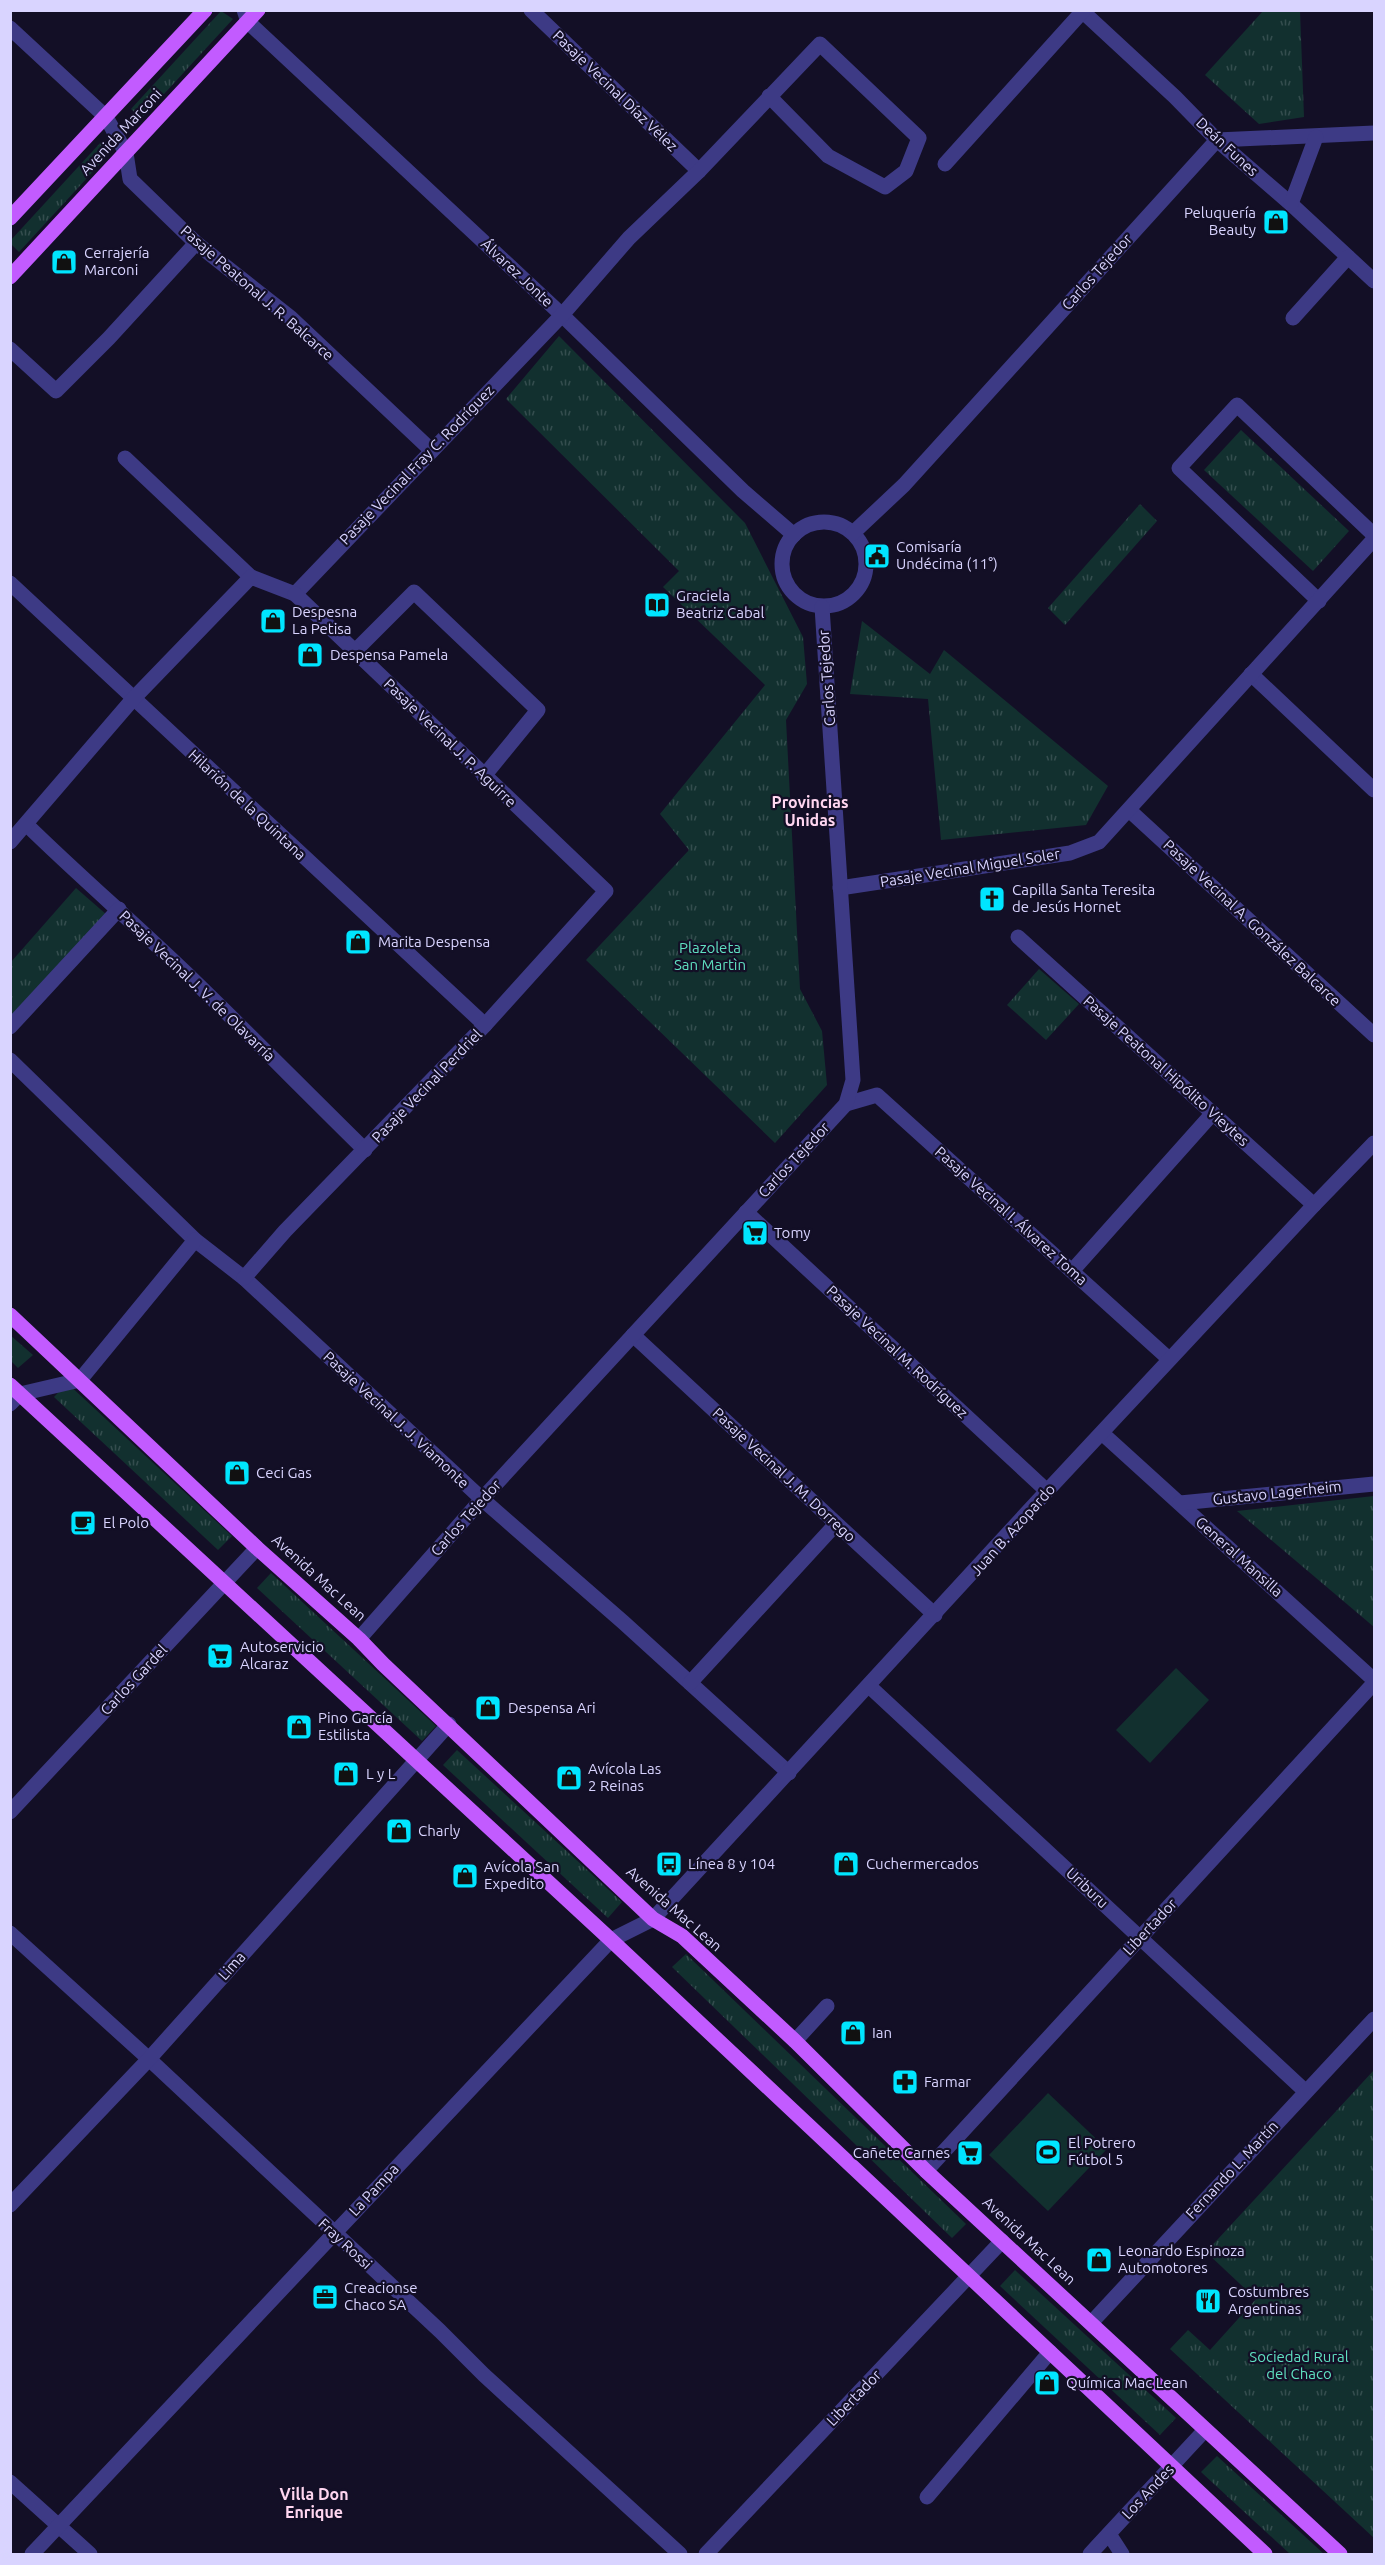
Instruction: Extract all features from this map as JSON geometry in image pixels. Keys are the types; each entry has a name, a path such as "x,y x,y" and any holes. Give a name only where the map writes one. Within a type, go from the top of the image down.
{"main road":[{"name":"Avenida Marconi","path":"10,218 205,10"},
{"name":"Avenida Marconi","path":"10,277 126,153 250,14"},
{"name":"Avenida Mac Lean","path":"10,1315 257,1548 359,1639 654,1919 682,1936 795,2041 926,2171 1340,2554"},
{"path":"14,1394 225,1582 416,1759 1050,2352 1170,2468 1265,2554"}],"street":[{"name":"Pasaje Vecinal Díaz Vélez","path":"531,10 699,171"},
{"name":"Deán Funes","path":"1082,11 1175,97 1217,140 1291,204 1374,281"},
{"path":"945,165 1082,11"},
{"name":"Álvarez Jonte","path":"250,14 743,491 794,535"},
{"name":"Pasaje Peatonal J. R. Balcarce","path":"10,28 106,117 126,153 130,179 196,243 291,318 431,450"},
{"name":"Pasaje Vecinal Fray C. Rodríguez","path":"295,594 562,315 629,238 699,171 769,96 820,44 919,138 906,171 885,187 828,156 769,96"},
{"path":"1217,140 1374,133"},
{"path":"1291,204 1316,136"},
{"name":"Carlos Tejedor","path":"853,533 904,485 1217,140"},
{"path":"10,349 56,391 110,338 196,243"},
{"path":"1293,318 1348,257"},
{"path":"1129,810 1319,600 1374,537 1237,405 1179,468 1319,600"},
{"path":"125,458 251,577 295,594"},
{"path":"823,522 844,526 853,533 865,552 866,575 854,595 834,606 822,607 810,605 800,599 785,580 782,568 783,556 794,535 803,528 823,522"},
{"path":"10,842 27,825 133,699 251,577"},
{"name":"Hilarión de la Quintana","path":"10,583 485,1025"},
{"path":"354,652 414,592 538,710 484,776"},
{"name":"Pasaje Vecinal J. P. Aguirre","path":"295,594 606,891"},
{"name":"Carlos Tejedor","path":"359,1639 482,1499 846,1104 853,1080 822,607"},
{"path":"1251,674 1374,790"},
{"name":"Pasaje Vecinal Miguel Soler","path":"840,888 1070,852 1099,842 1129,810"},
{"name":"Pasaje Vecinal A. González Balcarce","path":"1129,810 1374,1035"},
{"name":"Pasaje Vecinal J. V. de Olavarría","path":"27,825 79,876 119,909 188,975 365,1150"},
{"name":"Pasaje Vecinal Perdriel","path":"244,1278 285,1232 485,1025 606,891"},
{"path":"10,1027 119,909"},
{"name":"Pasaje Peatonal Hipólito Vieytes","path":"1018,937 1314,1204"},
{"name":"Pasaje Vecinal J. J. Viamonte","path":"10,1060 195,1240 244,1278 482,1499 789,1773"},
{"name":"Pasaje Vecinal I. Álvarez Toma","path":"846,1104 877,1095 1169,1359"},
{"path":"1072,1271 1213,1113"},
{"name":"Juan B. Azopardo","path":"654,1919 1047,1491 1103,1434 1169,1359 1374,1143"},
{"name":"Pasaje Vecinal M. Rodríguez","path":"746,1212 1047,1491"},
{"path":"14,1394 80,1380 195,1240"},
{"name":"Pasaje Vecinal J. M. Dorrego","path":"633,1335 935,1615"},
{"name":"General Mansilla","path":"1103,1434 1374,1681"},
{"name":"Gustavo Lagerheim","path":"1180,1503 1374,1484"},
{"path":"690,1683 836,1524"},
{"name":"Carlos Gardel","path":"10,1812 257,1548"},
{"name":"Libertador","path":"926,2171 1374,1681"},
{"name":"Uriburu","path":"869,1686 1305,2091"},
{"name":"Lima","path":"10,2205 149,2059 448,1724"},
{"name":"La Pampa","path":"32,2554 611,1940 654,1919"},
{"name":"Fray Rossi","path":"10,1933 149,2059 680,2554"},
{"path":"795,2041 827,2006"},
{"name":"Fernando L. Martín","path":"1091,2324 1374,2019"},
{"name":"Libertador","path":"706,2554 1002,2241"},
{"path":"927,2497 1050,2352"},
{"name":"Los Andes","path":"1089,2554 1205,2430"},
{"path":"10,2481 90,2554"},
{"path":"1109,2534 1122,2554"}],"green space":[{"path":"221,11 233,19 141,119 131,109"},
{"path":"1263,11 1300,11 1304,117 1259,124 1205,75"},
{"path":"101,142 111,152 19,252 11,244 11,240"},
{"name":"Plazoleta San Martìn","path":"559,336 745,523 803,637 807,684 786,720 800,989 822,1031 827,1085 775,1143 586,960 689,850 660,814 765,685 663,587 679,571 506,399"},
{"path":"1241,430 1349,531 1313,571 1204,470"},
{"path":"1140,504 1157,521 1065,625 1048,608"},
{"path":"862,621 930,674 944,650 1108,786 1086,825 941,840 928,699 850,694"},
{"path":"76,888 107,915 11,1025 11,962"},
{"path":"1039,969 1079,1004 1046,1040 1007,1005"},
{"path":"10,1335 33,1355 18,1368 11,1361"},
{"path":"67,1383 232,1536 218,1550 54,1397"},
{"path":"1374,1496 1374,1627 1237,1511"},
{"path":"271,1573 436,1726 422,1741 257,1588"},
{"path":"1176,1668 1209,1700 1150,1763 1116,1730"},
{"path":"457,1750 622,1902 608,1918 443,1765"},
{"path":"686,1954 966,2224 952,2238 672,1967"},
{"name":"Sociedad Rural del Chaco","path":"1374,2070 1374,2538 1170,2349 1188,2330 1210,2350 1256,2299 1206,2252"},
{"name":"El Potrero Fútbol 5","path":"1048,2093 1107,2149 1048,2211 989,2155"},
{"path":"1015,2270 1176,2418 1160,2435 1000,2286"},
{"path":"1217,2456 1324,2554 1290,2554 1201,2472"}],"place":[{"name":"Peluquería Beauty","path":"1276,222"},
{"name":"Cerrajería Marconi","path":"64,262"},
{"name":"Comisaría Undécima (11°)","path":"877,556"},
{"name":"Graciela Beatriz Cabal","path":"657,605"},
{"name":"Despesna La Petisa","path":"273,621"},
{"name":"Despensa Pamela","path":"310,655"},
{"name":"Capilla Santa Teresita de Jesús Hornet","path":"992,899"},
{"name":"Marita Despensa","path":"358,942"},
{"name":"Tomy","path":"755,1233"},
{"name":"Ceci Gas","path":"237,1473"},
{"name":"El Polo","path":"83,1523"},
{"name":"Autoservicio Alcaraz","path":"220,1656"},
{"name":"Despensa Ari","path":"488,1708"},
{"name":"Pino García Estilista","path":"299,1727"},
{"name":"L y L","path":"346,1774"},
{"name":"Avícola Las 2 Reinas","path":"569,1778"},
{"name":"Charly","path":"399,1831"},
{"name":"Línea 8 y 104","path":"669,1864"},
{"name":"Cuchermercados","path":"846,1864"},
{"name":"Avícola San Expedito","path":"465,1876"},
{"name":"Ian","path":"853,2033"},
{"name":"Farmar","path":"905,2082"},
{"name":"El Potrero Fútbol 5","path":"1048,2152"},
{"name":"Cañete Carnes","path":"970,2153"},
{"name":"Leonardo Espinoza Automotores","path":"1099,2260"},
{"name":"Creacionse Chaco SA","path":"325,2297"},
{"name":"Costumbres Argentinas","path":"1208,2301"},
{"name":"Química Mac Lean","path":"1047,2383"}],"district":[{"name":"Provincias Unidas","path":"810,811"},
{"name":"Villa Don Enrique","path":"314,2503"}]}
